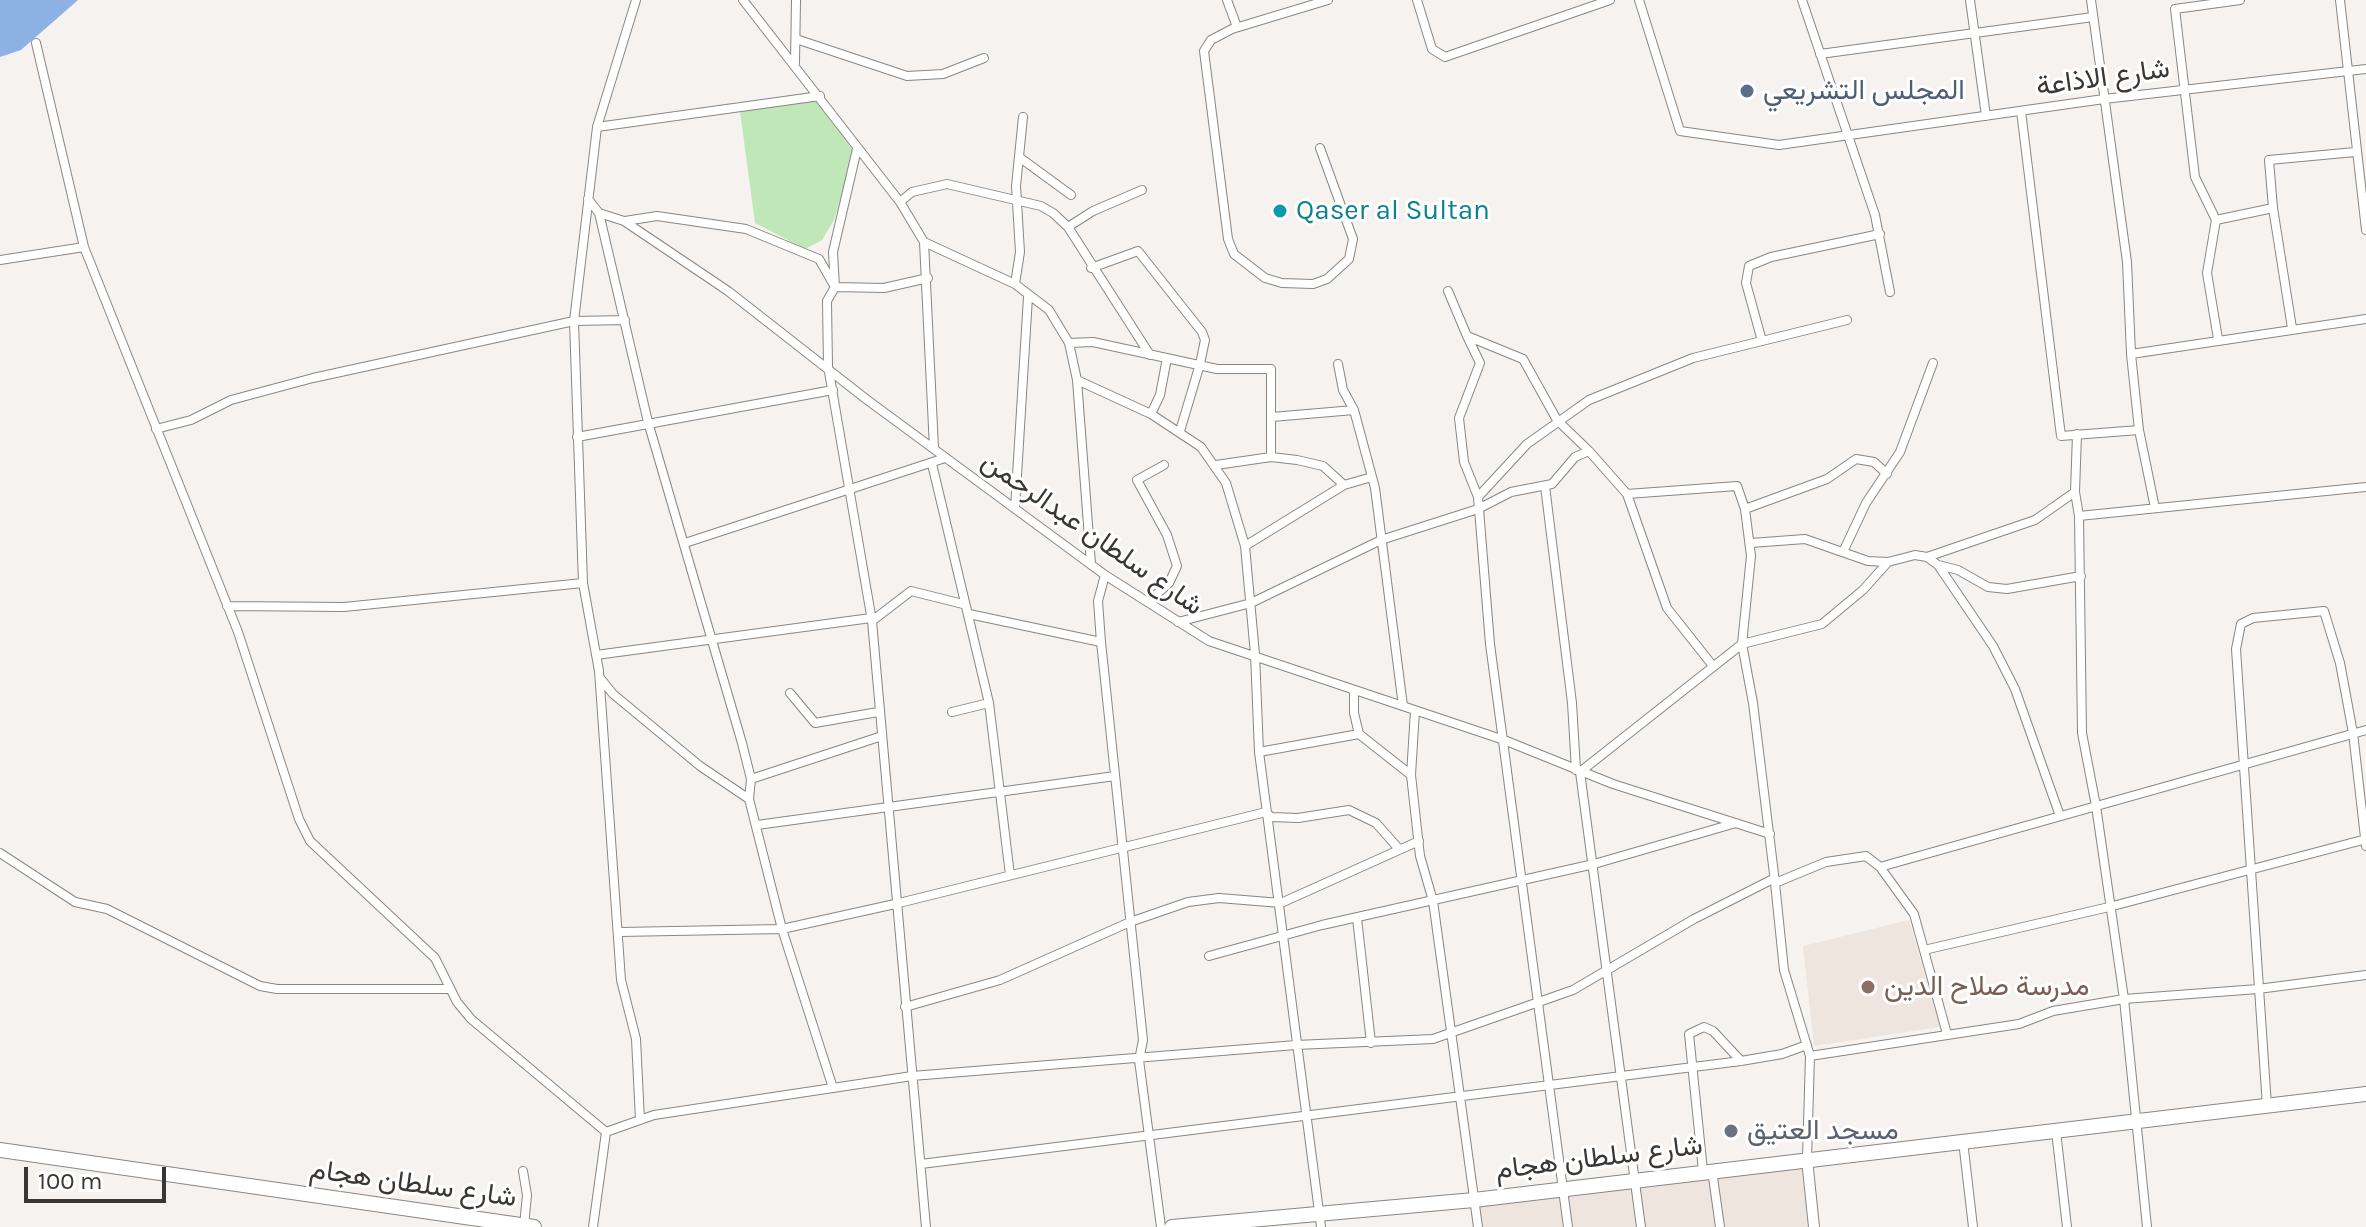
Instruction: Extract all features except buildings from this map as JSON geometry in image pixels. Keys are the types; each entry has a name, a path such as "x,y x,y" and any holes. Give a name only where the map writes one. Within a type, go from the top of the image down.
{"highway":[{"name":"شارع سلطان هجام","path":"1172,1227 1320,1221 1633,1179 2137,1123 2366,1094"},
{"name":"شارع سلطان هجام","path":"0,1150 529,1226"}],"street":[{"path":"636,0 597,127 574,321 583,583 599,671 621,980 638,1059 640,1120"},
{"path":"743,0 900,202 924,242 934,448"},
{"path":"795,63 796,0"},
{"path":"1227,0 1237,27"},
{"path":"1320,148 1353,239 1349,259 1327,279 1313,284 1282,283 1265,278 1234,254 1228,239 1204,51 1211,40 1237,27 1328,0"},
{"path":"1417,0 1432,49 1445,57 1610,0"},
{"name":"شارع الاذاعة","path":"1639,0 1680,131 1779,145 2104,99 2366,69"},
{"path":"1802,0 1880,234 1890,292"},
{"path":"1970,0 1986,116"},
{"path":"2091,0 2127,262 2131,354 2139,430 2155,508"},
{"path":"2218,339 2207,273 2216,220 2195,177 2182,89 2175,4 2240,0"},
{"path":"2340,0 2366,230"},
{"path":"1820,54 1974,30 2093,17"},
{"path":"796,39 907,76 943,74 984,58"},
{"path":"36,43 84,247 227,606 277,743 299,819 310,841 435,958 449,989 471,1019 606,1132"},
{"path":"597,127 820,96"},
{"path":"2021,111 2061,436 2139,430"},
{"path":"1015,284 1020,252 1016,199 1023,117"},
{"path":"857,149 833,252 835,287 827,301 828,366 871,619 879,737 926,1227"},
{"path":"2292,328 2273,208 2269,160 2355,152"},
{"path":"1019,157 1071,195"},
{"path":"900,202 912,192 947,184 1041,206 1068,227 1091,268 1150,355"},
{"path":"1068,227 1093,211 1142,190"},
{"path":"588,199 599,213 648,422 751,779 749,799 782,929 833,1088"},
{"path":"2216,220 2273,208"},
{"name":"شارع سلطان عبدالرحمن","path":"599,213 624,221 728,291 945,458 1105,575 1209,641 1504,740 1578,771 1770,834"},
{"path":"624,221 657,216 746,229 819,259 835,287"},
{"path":"1762,341 1746,283 1749,266 1771,257 1880,234"},
{"path":"924,242 1015,284 1028,297 1049,310 1069,343 1077,380 1091,564"},
{"path":"0,260 84,247"},
{"path":"1091,268 1130,252 1142,254 1202,332 1205,340 1200,364 1180,431"},
{"path":"835,287 884,288 928,278"},
{"path":"1448,291 1480,363 1459,418 1464,462 1478,497 1490,644 1568,1227"},
{"path":"1015,508 1028,297"},
{"path":"2131,354 2366,319"},
{"path":"156,429 191,420 231,400 313,378 574,321 625,320"},
{"path":"1478,497 1527,444 1557,420 1627,383 1693,358 1847,320"},
{"path":"1467,336 1523,359 1557,420 1627,494 1667,608 1713,666"},
{"path":"1069,343 1093,342 1231,370 1271,369 1271,457"},
{"path":"1151,414 1160,395 1167,358"},
{"path":"1843,552 1866,503 1900,452 1933,363"},
{"path":"1338,364 1343,390 1354,410 1372,477 1403,706"},
{"path":"1077,380 1151,414 1201,447 1226,483 1245,546 1255,654 1259,752 1320,1221"},
{"path":"577,437 833,390"},
{"path":"1272,417 1354,410"},
{"path":"2077,434 2075,492 2081,576 2082,733 2096,806 2124,999 2147,1227"},
{"path":"1178,622 1251,603 1381,540 1478,509 1511,492 1552,484 1575,457 1589,451"},
{"path":"1216,465 1271,457 1323,466 1344,485"},
{"path":"685,543 945,458"},
{"path":"1745,509 1827,479 1856,459 1874,462 1887,474"},
{"path":"932,464 989,703 1010,875"},
{"path":"1148,602 1169,583 1177,566 1167,535 1137,480 1164,465"},
{"path":"1245,546 1344,485 1372,477"},
{"path":"1545,486 1578,771 1594,864 1641,1227"},
{"path":"1627,494 1737,486 1745,509 1751,543 1742,644 1770,834 1784,970 1810,1056 1807,1159 1814,1227"},
{"path":"2079,516 2366,487"},
{"path":"1927,557 2035,520 2075,492"},
{"path":"1751,543 1805,539 1868,561 1888,562 1915,555 1927,557 1938,565 1993,646 2015,689 2060,816"},
{"path":"1578,771 1742,644 1822,624 1863,590 1888,562"},
{"path":"1938,565 1958,570 1988,587 2007,589 2081,576"},
{"path":"1105,575 1098,601 1101,642 1143,1040 1139,1060 1161,1227"},
{"path":"227,606 344,607 583,583"},
{"path":"596,655 871,619 911,591 963,604"},
{"path":"2267,1107 2236,634 2241,624 2253,618 2324,611 2340,663 2353,733 2366,846"},
{"path":"969,614 1101,642"},
{"path":"599,671 603,684 613,694 700,766 749,799"},
{"path":"1354,690 1354,713 1359,734 1411,775"},
{"path":"790,693 815,723 878,712"},
{"path":"952,712 989,703"},
{"path":"1415,711 1411,775 1420,856 1433,901 1478,1227"},
{"path":"1880,867 2366,730"},
{"path":"1259,752 1359,734"},
{"path":"751,779 879,737"},
{"path":"757,825 1115,776"},
{"path":"1266,812 1271,817 1298,818 1349,810 1376,823 1399,849"},
{"path":"619,932 782,929 1266,812"},
{"path":"1209,956 1284,935 1594,864 1737,822"},
{"path":"1924,950 2109,907 2366,839"},
{"path":"905,1007 1000,980 1130,922 1207,898 1281,903 1419,841"},
{"path":"0,853 75,902 107,909 260,986 277,989 449,989"},
{"path":"606,1132 670,1110 801,1095 912,1076 1296,1045 1414,1042 1453,1034 1573,990 1608,968 1775,880 1826,862 1866,856 1880,867 1914,914 1947,1034"},
{"path":"1357,918 1371,1043"},
{"path":"1810,1056 1872,1049 2019,1024 2053,1011 2124,999 2258,989 2366,975"},
{"path":"1720,1227 1690,1066 1689,1034 1704,1027 1713,1031 1741,1061"},
{"path":"921,1164 1149,1138 1621,1074 1741,1061 1782,1054 1807,1045"},
{"path":"2056,1131 2067,1227"},
{"path":"593,1227 606,1132"},
{"path":"1963,1141 1973,1227"},
{"path":"523,1171 529,1226"}],"shaded area":[{"name":"مدرسة صلاح الدين","path":"1909,920 1940,1027 1814,1046 1803,946"},
{"path":"1802,1165 1808,1227 1480,1227 1477,1207"}],"green space":[{"path":"817,100 854,152 834,220 822,240 805,249 755,223 740,111"}],"water":[{"path":"0,0 78,0 21,50 0,57"}],"place":[{"name":"المجلس التشريعي","path":"1747,91"},
{"name":"Qaser al Sultan","path":"1280,211"},
{"name":"مدرسة صلاح الدين","path":"1868,987"},
{"name":"مسجد العتيق","path":"1731,1131"}]}
